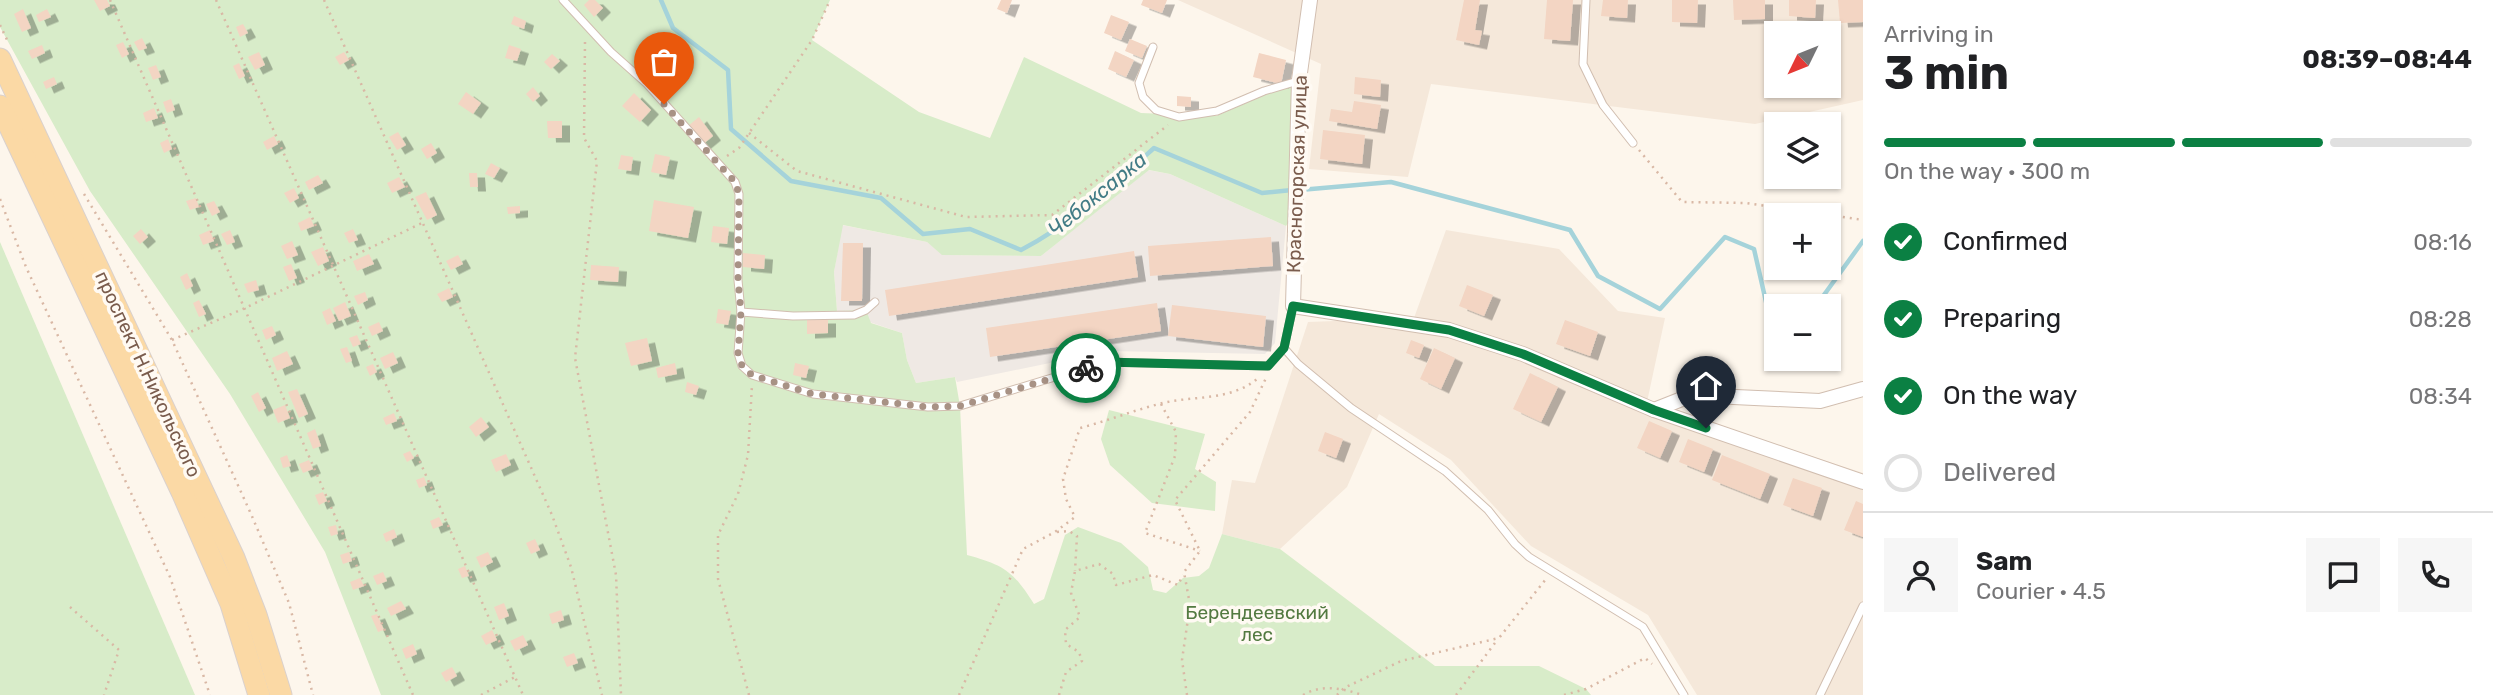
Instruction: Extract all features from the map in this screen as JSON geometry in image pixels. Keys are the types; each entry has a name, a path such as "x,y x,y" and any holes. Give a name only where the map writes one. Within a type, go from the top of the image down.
{"main road":[{"name":"проспект Н.Никольского","path":"6,54 234,558 256,615 281,695"},
{"name":"проспект Н.Никольского","path":"0,106 182,492 231,604 259,695"}],"street":[{"name":"Красногорская улица","path":"1293,306 1299,80 1310,0"},
{"path":"1293,306 1449,330 1523,354 1654,410 1863,482"},
{"path":"1654,410 1692,395 1820,401 1863,389"}],"lane":[{"path":"563,0 611,52 647,84 735,182 739,194 738,280 741,312 738,353 742,366 752,375 813,394 928,407 960,406 1104,362 1268,366 1284,348 1293,306"},
{"path":"1586,0 1583,64 1603,105 1633,143"},
{"path":"1153,47 1139,83 1143,97 1156,110 1179,117 1217,111 1299,80"},
{"path":"741,312 793,316 854,315 866,310 874,302"},
{"path":"1284,348 1298,364 1351,408 1445,471 1488,510 1528,557 1643,627 1684,695"},
{"path":"1820,695 1863,606"}],"path":[{"path":"110,0 413,695"},
{"path":"216,0 523,695"},
{"path":"324,0 552,515 571,568 602,695"},
{"path":"719,163 739,148 812,40 830,0"},
{"path":"586,24 583,64 584,138 597,161 575,358 616,575 621,695"},
{"path":"0,25 6,54"},
{"path":"749,133 797,171 966,217 1052,215 1179,117"},
{"path":"1633,143 1682,202 1764,206"},
{"path":"80,187 172,340 289,603 313,695"},
{"path":"0,199 26,267 170,577 210,695"},
{"path":"1841,217 1863,220"},
{"path":"172,340 422,223"},
{"path":"960,695 1023,548 1055,532 1075,517 1066,499 1063,479 1080,428 1161,403 1241,390 1256,380 1268,366"},
{"path":"1200,551 1175,500 1250,412 1269,373 1268,366"},
{"path":"749,695 718,579 718,535 738,494 748,455 752,375"},
{"path":"1161,403 1175,432 1175,456 1144,533 1200,551"},
{"path":"1055,532 1069,531 1077,536 1071,593 1080,617 1065,630 1066,644 1079,652 1082,661 1066,672 1059,695"},
{"path":"1074,571 1099,564 1113,574 1116,584 1153,576 1178,585 1200,551"},
{"path":"1184,572 1190,605 1182,660 1187,695"},
{"path":"1456,695 1551,572"},
{"path":"70,607 119,650 104,695"},
{"path":"1337,695 1344,688 1401,661 1499,638"},
{"path":"1564,695 1586,689 1645,658 1653,665"},
{"path":"481,695 515,677"},
{"path":"1303,695 1314,689 1344,688 1362,695"}],"shaded area":[{"path":"1178,0 1863,0 1863,100 1809,112 1764,112 1764,122 1755,124 1431,84 1408,177 1309,169 1321,64"},
{"path":"1148,170 1170,174 1286,226 1275,343 1265,354 1108,351 957,382 955,377 916,383 907,360 902,333 837,311 834,272 842,225 927,242 943,255 1041,256"},
{"path":"1446,230 1559,249 1618,311 1665,318 1647,402 1863,473 1863,695 1697,695 1648,615 1531,546 1451,460 1379,414 1347,487 1280,549 1222,534 1232,480 1255,483 1308,322 1414,318"}],"green space":[{"name":"Берендеевский лес","path":"0,0 830,0 812,40 919,112 990,138 1024,57 1141,113 1216,116 1299,80 1295,213 1286,226 1170,174 1149,170 1041,256 942,255 927,242 843,225 834,272 837,311 866,310 871,323 902,333 907,360 916,383 955,377 960,406 967,555 990,562 1006,571 1020,584 1034,604 1044,599 1065,535 1078,527 1121,543 1148,567 1153,590 1166,593 1183,578 1199,576 1209,568 1222,534 1280,549 1435,666 1539,666 1586,689 1591,695 381,695 325,552 230,394 90,191 0,27"},
{"path":"0,242 195,695 0,695"},
{"path":"1109,410 1205,434 1195,469 1216,482 1215,511 1152,503 1110,465 1101,439"}],"building":[{"path":"94,0 107,0 110,6 100,11"},
{"path":"589,0 595,0 603,8 594,17 584,5"},
{"path":"1001,0 1012,0 1007,13 997,9"},
{"path":"1143,0 1167,0 1162,13 1141,5"},
{"path":"1464,0 1480,0 1475,30 1482,31 1479,45 1456,40"},
{"path":"1547,0 1573,0 1570,41 1544,39"},
{"path":"1603,0 1628,0 1627,18 1601,16"},
{"path":"1672,0 1698,0 1697,23 1672,22"},
{"path":"1733,0 1765,0 1765,19 1734,20"},
{"path":"1789,0 1816,0 1815,18 1789,16"},
{"path":"1838,0 1863,0 1863,22 1840,21"},
{"path":"23,9 31,28 22,32 14,14"},
{"path":"47,9 51,17 39,22 36,15"},
{"path":"1111,15 1129,22 1121,40 1104,33"},
{"path":"514,16 526,21 524,29 511,24"},
{"path":"243,24 248,33 240,37 236,27"},
{"path":"142,38 147,48 139,51 134,42"},
{"path":"1130,39 1147,46 1142,58 1125,51"},
{"path":"123,42 129,54 122,58 116,45"},
{"path":"42,45 45,53 32,59 28,51"},
{"path":"509,45 521,49 517,61 505,58"},
{"path":"1115,51 1134,60 1126,77 1108,69"},
{"path":"259,52 265,65 255,70 248,57"},
{"path":"344,52 349,60 340,65 335,57"},
{"path":"1259,53 1286,60 1281,84 1253,77"},
{"path":"552,54 560,61 551,69 544,62"},
{"path":"239,63 245,76 239,79 233,66"},
{"path":"156,65 161,77 153,80 148,68"},
{"path":"54,77 57,84 46,89 43,82"},
{"path":"1355,77 1381,80 1380,97 1354,94"},
{"path":"533,87 540,96 533,102 526,94"},
{"path":"466,92 481,103 473,114 458,104"},
{"path":"634,93 651,110 640,122 622,106"},
{"path":"1177,96 1191,97 1191,107 1177,106"},
{"path":"171,99 175,110 167,113 163,102"},
{"path":"1354,101 1381,105 1377,129 1329,121 1331,109 1352,112"},
{"path":"154,108 158,118 146,122 143,113"},
{"path":"699,117 713,136 702,145 688,126"},
{"path":"547,121 562,121 562,138 548,138"},
{"path":"1323,130 1365,135 1362,164 1320,159"},
{"path":"398,132 406,145 397,150 389,137"},
{"path":"274,136 278,144 267,150 263,142"},
{"path":"168,139 172,149 164,153 160,143"},
{"path":"431,143 437,153 427,159 421,149"},
{"path":"655,154 670,157 666,175 651,172"},
{"path":"621,155 633,157 631,171 618,169"},
{"path":"491,163 500,168 494,178 485,174"},
{"path":"469,173 477,173 478,187 470,187"},
{"path":"318,175 323,183 309,190 305,182"},
{"path":"399,177 405,187 392,193 387,183"},
{"path":"294,188 299,198 290,203 284,193"},
{"path":"426,192 437,215 427,220 415,197"},
{"path":"196,198 199,207 190,210 186,201"},
{"path":"654,200 694,207 688,238 649,231"},
{"path":"214,201 220,212 212,216 206,204"},
{"path":"520,206 520,213 508,214 507,207"},
{"path":"310,217 314,226 301,231 298,223"},
{"path":"713,226 729,228 727,244 711,242"},
{"path":"141,229 148,237 140,244 133,236"},
{"path":"353,229 358,240 349,243 344,233"},
{"path":"210,230 214,241 203,245 199,235"},
{"path":"230,230 235,242 227,245 221,234"},
{"path":"1271,237 1273,266 1150,276 1148,246"},
{"path":"292,241 298,255 287,259 281,246"},
{"path":"843,243 863,243 862,301 841,301"},
{"path":"323,247 329,261 318,266 311,252"},
{"path":"1134,251 1138,277 889,316 885,290"},
{"path":"743,253 765,255 764,269 743,267"},
{"path":"369,254 374,264 357,271 353,261"},
{"path":"458,255 463,264 451,270 446,261"},
{"path":"291,264 297,278 289,281 283,267"},
{"path":"591,265 619,267 618,282 590,280"},
{"path":"187,273 193,286 186,290 180,277"},
{"path":"256,280 259,290 248,293 244,284"},
{"path":"1467,285 1493,295 1484,316 1459,306"},
{"path":"449,288 453,297 442,302 437,294"},
{"path":"365,292 368,300 358,305 354,296"},
{"path":"199,300 206,314 199,317 193,303"},
{"path":"345,302 351,316 339,321 333,308"},
{"path":"1157,303 1161,331 990,357 986,328"},
{"path":"1172,305 1266,316 1263,347 1168,336"},
{"path":"330,308 336,321 327,325 322,312"},
{"path":"718,309 731,311 728,325 716,323"},
{"path":"807,319 828,319 828,333 807,334"},
{"path":"1565,320 1598,332 1590,356 1556,344"},
{"path":"379,322 383,331 372,336 368,327"},
{"path":"272,326 276,335 266,340 262,330"},
{"path":"357,335 361,344 353,347 349,338"},
{"path":"647,338 652,361 631,366 625,343"},
{"path":"1411,340 1424,345 1419,358 1406,353"},
{"path":"347,347 352,361 346,363 340,349"},
{"path":"1434,348 1455,358 1441,389 1420,379"},
{"path":"287,351 293,364 277,371 272,358"},
{"path":"393,352 398,363 385,369 380,358"},
{"path":"675,363 677,374 658,378 656,368"},
{"path":"795,363 809,366 806,378 793,375"},
{"path":"373,364 377,372 370,376 366,367"},
{"path":"1530,373 1558,387 1541,422 1513,409"},
{"path":"687,382 699,386 696,395 685,392"},
{"path":"297,389 308,414 299,418 288,392"},
{"path":"258,392 266,408 259,412 251,396"},
{"path":"285,405 290,418 278,423 273,410"},
{"path":"394,413 397,421 386,425 383,418"},
{"path":"481,417 489,427 476,437 469,427"},
{"path":"1649,421 1672,431 1660,458 1637,448"},
{"path":"315,429 321,446 313,449 307,433"},
{"path":"1325,432 1343,439 1336,458 1318,451"},
{"path":"1688,439 1713,449 1704,472 1679,462"},
{"path":"410,451 414,458 407,462 403,454"},
{"path":"506,454 511,465 496,472 491,460"},
{"path":"287,455 291,466 283,468 280,458"},
{"path":"1722,455 1770,474 1760,499 1712,480"},
{"path":"309,460 313,469 303,473 299,464"},
{"path":"424,477 427,485 419,488 416,480"},
{"path":"1793,478 1822,488 1813,516 1783,505"},
{"path":"323,492 327,501 319,505 315,495"},
{"path":"1856,501 1863,504 1863,537 1844,530"},
{"path":"439,517 443,525 433,529 430,521"},
{"path":"336,525 338,534 331,536 328,527"},
{"path":"394,529 397,537 386,542 383,534"},
{"path":"535,539 540,550 531,554 526,543"},
{"path":"349,552 352,561 343,564 340,555"},
{"path":"488,552 493,562 481,568 476,557"},
{"path":"465,566 469,576 462,578 458,569"},
{"path":"383,572 387,581 377,585 373,576"},
{"path":"360,578 364,586 353,590 350,582"},
{"path":"401,601 406,609 391,616 387,608"},
{"path":"504,603 509,616 499,620 494,607"},
{"path":"561,610 564,620 552,624 549,614"},
{"path":"377,614 384,630 378,632 371,616"},
{"path":"492,630 497,640 486,645 481,636"},
{"path":"523,635 528,645 515,651 510,641"},
{"path":"413,644 417,654 406,659 402,649"},
{"path":"574,653 578,663 567,667 563,657"},
{"path":"452,667 457,676 446,682 441,673"}],"waterway":[{"name":"Чебоксарка","path":"661,0 673,28 728,70 731,129 791,181 881,198 923,234 970,229 1021,250 1074,216 1154,148 1262,193 1292,190"},
{"name":"Чебоксарка","path":"1300,190 1391,182 1570,230 1598,276 1660,309 1725,237 1754,249 1764,294"},
{"name":"Чебоксарка","path":"1825,294 1863,241"}],"way so far":[{"path":"664,104 735,182 739,194 738,280 741,312 738,353 742,366 752,375 813,394 928,407 960,406 1086,368"}],"route":[{"path":"1086,368 1104,362 1268,366 1284,348 1293,306 1449,330 1523,354 1654,410 1706,428"}]}
